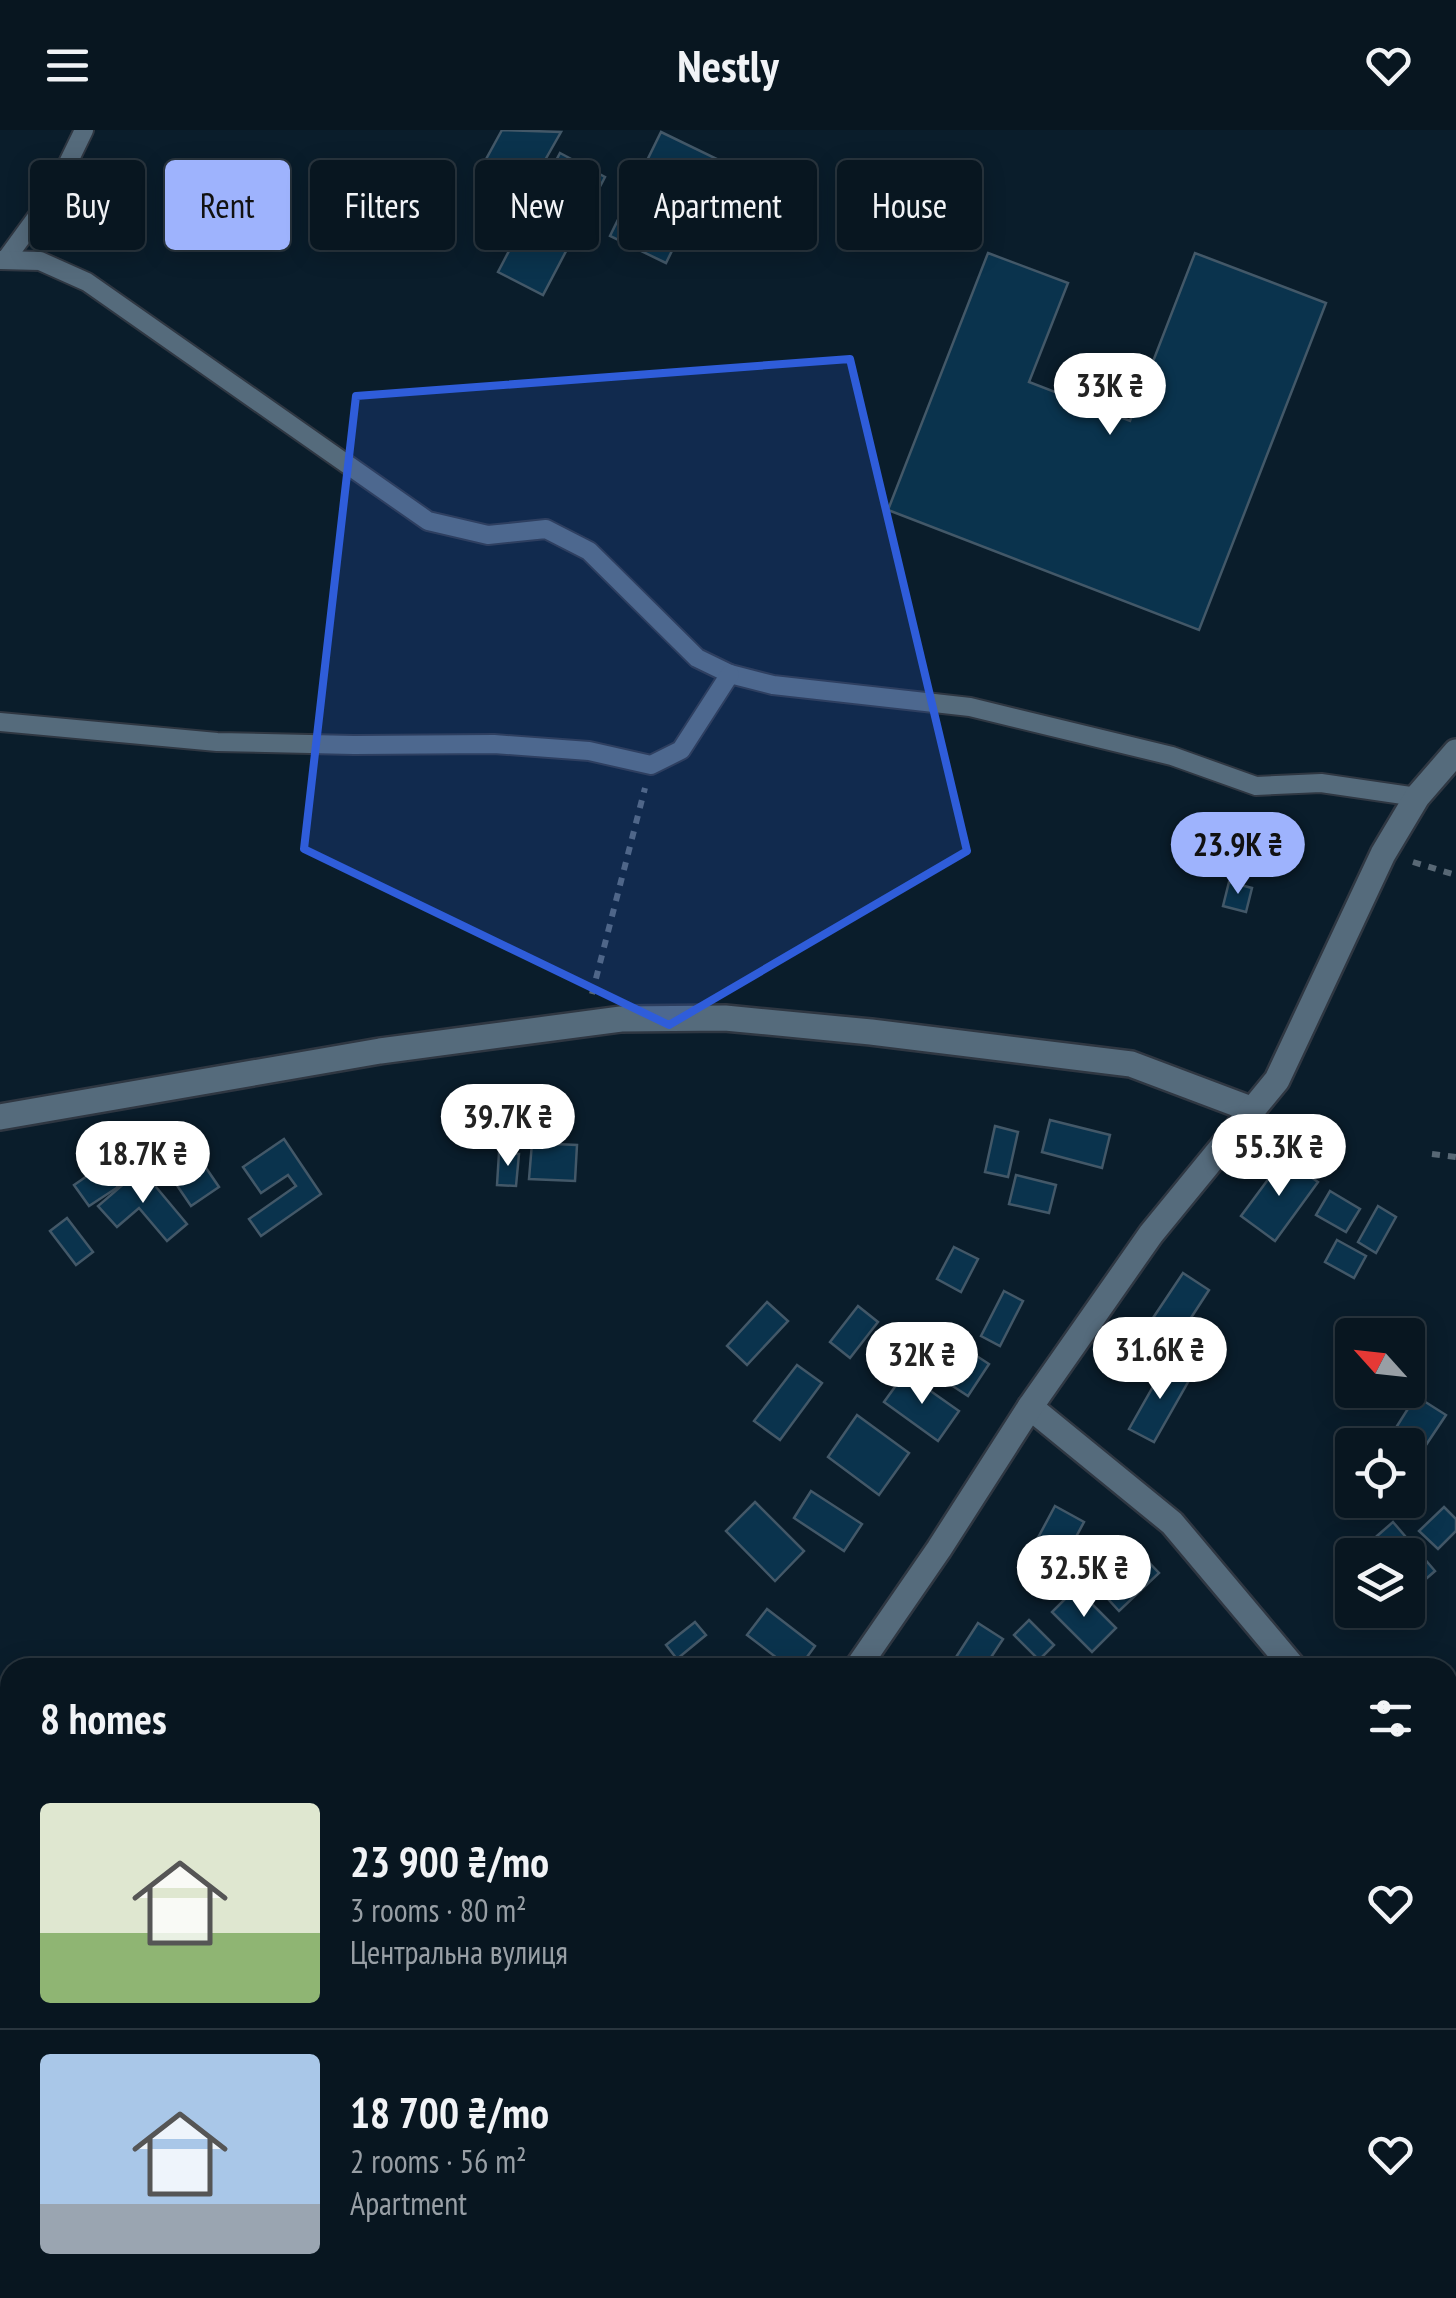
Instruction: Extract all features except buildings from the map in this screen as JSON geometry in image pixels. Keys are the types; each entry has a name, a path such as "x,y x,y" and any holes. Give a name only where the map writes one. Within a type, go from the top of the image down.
{"street":[{"path":"864,1658 1151,1234 1277,1080 1383,854 1417,798 1456,752"},
{"path":"0,1117 380,1052 584,1024 621,1019 725,1018 1130,1064 1253,1110"},
{"path":"1030,1408 1172,1522 1286,1658"}],"lane":[{"path":"3,260 52,196 84,130"},
{"path":"3,260 40,261 87,282 428,521 488,535 546,529 590,551 697,658 730,674 773,685 970,707 1172,756 1256,786 1321,783 1417,798"},
{"path":"0,722 217,742 354,746 494,744 589,751 651,764 681,750 730,674"}],"path":[{"path":"584,1024 651,764"},
{"path":"1383,854 1456,875"},
{"path":"1432,1154 1456,1157"}],"highlighted area":[{"path":"850,359 967,851 669,1025 304,849 356,396"}]}
